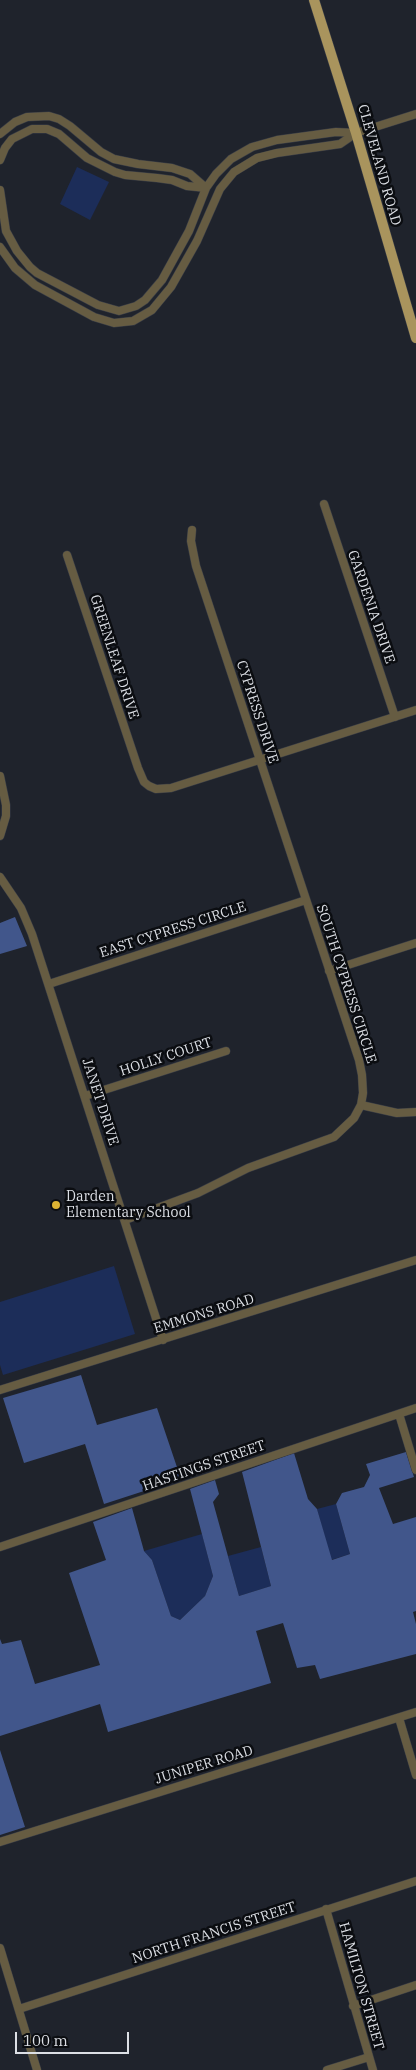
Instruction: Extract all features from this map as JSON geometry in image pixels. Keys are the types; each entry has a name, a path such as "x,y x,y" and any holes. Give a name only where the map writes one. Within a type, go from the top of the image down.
{"main road":[{"name":"CLEVELAND ROAD","path":"314,0 356,133 416,338"}],"street":[{"path":"0,247 15,268 35,286 94,317 114,323 133,321 152,310 171,287 197,241 220,189 234,172 257,158 277,153 340,144 356,133 416,114"},
{"path":"0,134 14,122 27,117 54,118 70,126 100,152 114,159 172,168 190,174 206,188"},
{"path":"0,160 4,148 12,139 32,129 47,129 59,134 87,158 114,172 172,180 187,186 206,188"},
{"path":"0,190 6,231 17,251 30,267 98,306 119,311 136,306 145,300 162,280 189,231 206,188 216,174 231,159 252,147 277,140 336,132 356,133"},
{"name":"GARDENIA DRIVE","path":"324,504 395,717"},
{"name":"CYPRESS DRIVE","path":"192,530 191,540 196,566 306,900"},
{"name":"GREENLEAF DRIVE","path":"67,554 138,768 144,782 149,786 163,790 416,710"},
{"path":"0,776 6,804 6,816 0,836"},
{"name":"JANET DRIVE","path":"0,877 26,919 49,984 163,1340"},
{"name":"SOUTH CYPRESS CIRCLE","path":"306,900 362,1075 363,1093 361,1105"},
{"name":"EAST CYPRESS CIRCLE","path":"49,984 306,900"},
{"path":"329,971 416,943"},
{"name":"HOLLY COURT","path":"85,1096 226,1051"},
{"path":"125,1220 198,1193 263,1162 334,1137 354,1118 361,1105 396,1113 416,1112"},
{"name":"EMMONS ROAD","path":"0,1390 416,1260"},
{"name":"HASTINGS STREET","path":"0,1547 416,1408"},
{"path":"399,1414 416,1470"},
{"name":"JUNIPER ROAD","path":"0,1842 416,1712"},
{"path":"399,1718 416,1775"},
{"name":"NORTH FRANCIS STREET","path":"19,2009 416,1881"},
{"name":"HAMILTON STREET","path":"326,1909 372,2070"},
{"path":"0,1948 38,2070"},
{"path":"353,2006 416,1985"},
{"path":"327,2070 369,2057"}],"shaded area":[{"path":"77,167 109,182 90,220 60,204"},
{"path":"15,917 27,946 0,954 0,923"},
{"path":"114,1266 135,1334 3,1375 0,1365 0,1302"},
{"path":"81,1375 97,1425 157,1408 181,1479 104,1504 85,1444 24,1463 3,1398"},
{"path":"406,1452 414,1477 379,1488 393,1524 416,1517 416,1611 413,1612 416,1624 416,1654 320,1679 315,1665 297,1668 283,1623 256,1631 271,1683 108,1732 100,1704 0,1736 0,1639 2,1644 21,1640 35,1684 100,1665 69,1573 106,1560 93,1522 132,1508 144,1551 152,1560 171,1616 180,1620 205,1596 213,1576 190,1489 215,1480 219,1494 213,1502 239,1596 271,1586 242,1472 294,1453 308,1499 317,1509 332,1560 350,1554 336,1504 342,1493 364,1487 370,1475 366,1464"},
{"path":"336,1504 350,1554 331,1560 317,1509"},
{"path":"202,1534 213,1576 205,1596 180,1620 171,1616 152,1560 144,1551"},
{"path":"261,1547 271,1586 239,1596 228,1556"},
{"path":"0,1750 25,1827 0,1835"}],"place":[{"name":"Darden Elementary School","path":"56,1205"}]}
